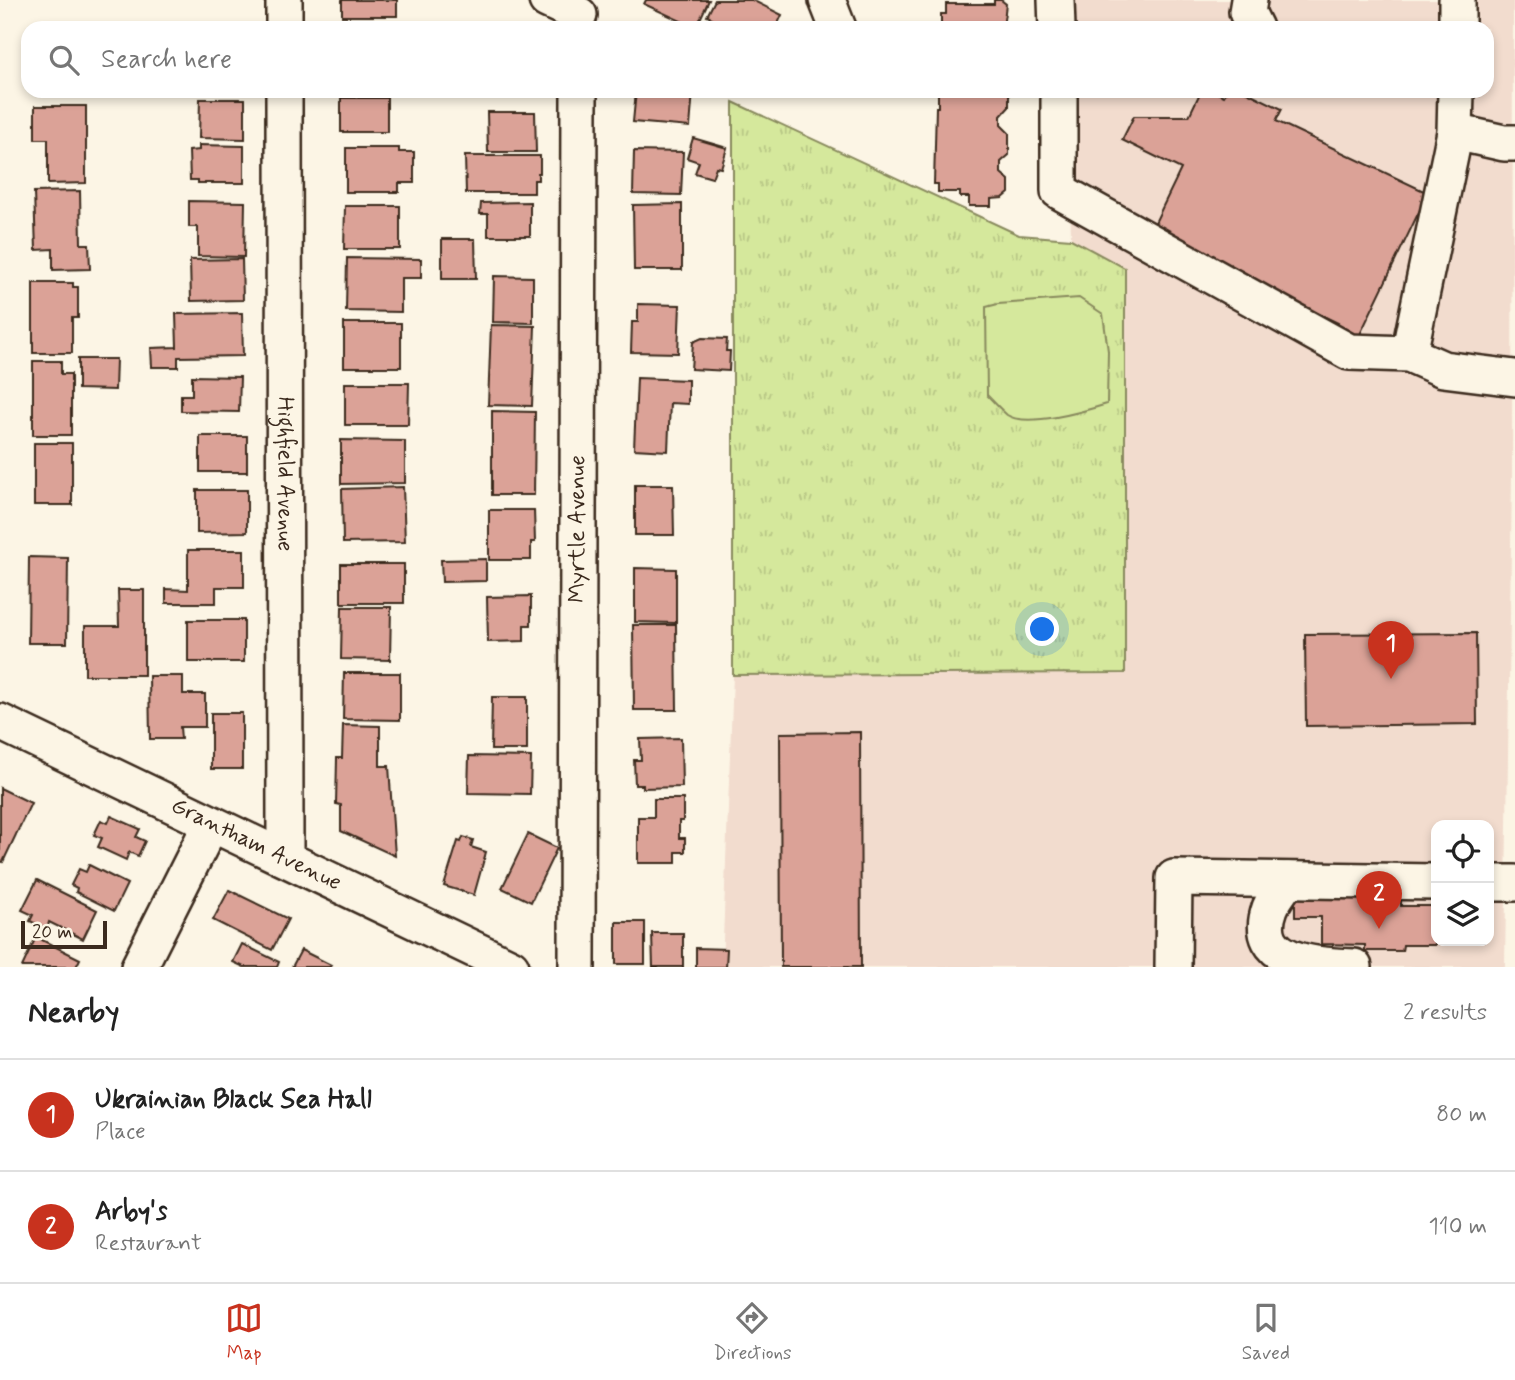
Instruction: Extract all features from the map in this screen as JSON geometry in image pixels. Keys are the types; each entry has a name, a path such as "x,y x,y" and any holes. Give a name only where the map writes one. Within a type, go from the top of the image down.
{"street":[{"path":"284,0 284,21"},
{"path":"547,0 581,14"},
{"path":"827,0 835,21"},
{"path":"1056,0 1058,21"},
{"path":"1249,0 1247,12 1252,21"},
{"path":"1457,0 1457,21"},
{"name":"Highfield Avenue","path":"284,98 285,859"},
{"name":"Myrtle Avenue","path":"578,967 579,98"},
{"path":"1059,98 1059,191 1349,352 1409,354 1443,369 1515,378"},
{"path":"1409,354 1455,132 1456,98"},
{"path":"1455,132 1503,143 1515,143"},
{"name":"Grantham Avenue","path":"0,722 511,967"},
{"path":"139,967 211,824"},
{"path":"1173,967 1174,878 1431,882"},
{"path":"1288,880 1270,906 1267,925 1271,943 1288,958 1325,966 1354,967"},
{"path":"1494,883 1515,883"}],"shaded area":[{"path":"1066,0 1513,0 1512,477 1505,967 722,967 733,675 1125,673 1125,268 1071,239 1068,98 1494,98 1494,21 1066,21"}],"green space":[{"path":"733,102 1019,235 1071,239 1125,268 1125,673 733,675"},
{"path":"1079,298 1103,314 1108,351 1107,404 1042,419 1016,419 1007,415 987,395 986,307"}],"building":[{"path":"342,0 397,0 397,16 342,16"},
{"path":"646,0 709,0 699,21 681,21 644,4"},
{"path":"715,0 752,0 782,15 779,21 710,21 712,18 707,16"},
{"path":"994,0 1001,0 1006,4 1004,21 941,21 941,14 946,14 946,4 994,4"},
{"path":"341,98 387,98 387,132 341,132"},
{"path":"635,98 692,98 690,127 633,122"},
{"path":"938,98 1009,98 1009,107 1001,116 1001,125 1009,133 1009,155 1001,162 1001,173 1009,180 1009,193 1003,198 991,199 991,206 969,206 969,197 960,197 960,192 938,192 938,184 934,184"},
{"path":"1198,98 1259,98 1282,109 1276,121 1428,193 1353,349 1331,338 1338,323 1150,233 1181,169 1122,140 1134,116 1189,116"},
{"path":"200,99 245,99 245,139 199,138"},
{"path":"35,106 86,106 86,183 48,184 48,139 35,139"},
{"path":"487,112 535,112 536,152 488,152"},
{"path":"693,138 727,148 721,168 716,167 712,178 695,173 699,162 687,158"},
{"path":"199,145 244,146 244,183 198,183 198,180 190,180 189,151 199,150"},
{"path":"346,148 399,148 399,152 414,152 414,183 399,183 399,192 346,192"},
{"path":"634,151 683,152 681,195 633,194"},
{"path":"465,156 540,156 540,173 538,180 534,180 534,193 466,193"},
{"path":"80,191 81,244 89,244 90,269 53,270 53,249 36,250 34,192"},
{"path":"189,201 245,202 244,257 198,256 198,227 189,227"},
{"path":"530,202 530,236 488,236 488,214 480,214 481,203"},
{"path":"682,204 682,270 634,270 633,205"},
{"path":"345,206 400,206 400,249 344,249"},
{"path":"442,239 475,239 476,279 442,279"},
{"path":"347,258 421,259 421,278 401,278 401,312 346,311"},
{"path":"242,259 243,300 191,301 190,260"},
{"path":"494,276 533,277 533,323 493,322"},
{"path":"33,283 73,283 73,287 78,287 78,318 72,318 72,353 33,353"},
{"path":"638,304 680,305 678,353 631,352 632,322 638,322"},
{"path":"242,313 243,356 178,357 178,367 152,367 151,348 177,347 176,314"},
{"path":"344,323 401,323 401,367 344,367"},
{"path":"491,325 535,326 532,406 488,405"},
{"path":"702,338 727,339 726,351 730,351 729,371 691,369 693,342"},
{"path":"78,359 116,359 115,390 78,389"},
{"path":"33,361 61,361 61,374 71,374 71,435 33,435"},
{"path":"192,376 240,377 239,412 181,411 181,395 192,395"},
{"path":"637,378 688,380 688,404 670,403 668,451 634,449"},
{"path":"345,383 409,383 408,425 345,425"},
{"path":"492,411 535,412 534,495 492,495"},
{"path":"200,436 247,436 247,472 200,472"},
{"path":"341,440 405,441 405,483 341,484"},
{"path":"34,443 72,443 72,505 34,505"},
{"path":"635,485 673,485 674,535 635,535"},
{"path":"403,487 405,542 343,543 342,489"},
{"path":"197,490 247,490 247,532 197,533"},
{"path":"489,510 534,510 535,542 531,542 531,560 489,560"},
{"path":"188,550 244,550 244,587 216,587 216,603 166,603 166,589 188,590"},
{"path":"29,557 68,558 67,643 28,643"},
{"path":"486,559 486,581 442,582 441,560"},
{"path":"341,564 404,564 404,603 341,603"},
{"path":"635,568 676,569 676,623 635,622"},
{"path":"118,590 144,590 144,675 85,675 85,626 119,626"},
{"path":"531,596 531,625 524,625 524,641 488,642 487,597"},
{"path":"342,607 391,607 390,660 341,659"},
{"path":"188,620 244,620 244,662 188,662"},
{"path":"633,625 676,625 677,710 634,710"},
{"path":"1476,633 1477,724 1306,726 1305,634"},
{"path":"344,673 400,673 400,720 343,719"},
{"path":"149,676 183,676 183,694 205,694 205,727 180,727 181,739 150,739"},
{"path":"492,697 527,697 527,750 491,750"},
{"path":"211,713 242,713 242,769 211,769"},
{"path":"343,725 380,726 380,766 389,766 395,856 341,831 341,805 336,804 337,758 342,758"},
{"path":"860,732 861,967 781,967 780,733"},
{"path":"681,738 682,787 643,788 643,785 635,785 634,760 641,760 640,739"},
{"path":"469,756 531,757 530,794 468,793"},
{"path":"0,788 31,803 3,862 0,861"},
{"path":"654,799 683,799 683,821 679,821 679,838 685,838 685,852 676,852 676,863 638,863 638,817 654,817"},
{"path":"111,816 140,829 136,837 145,841 138,856 129,852 126,860 98,847 102,838 94,835 101,820 108,823"},
{"path":"528,834 557,848 531,902 502,888"},
{"path":"463,837 473,840 471,847 486,852 474,895 444,886 458,841 461,842"},
{"path":"89,865 127,884 114,911 76,892 77,888 71,885 79,869 86,872"},
{"path":"37,880 97,910 83,939 49,922 47,929 30,921 33,915 22,910"},
{"path":"229,890 288,919 272,950 213,920"},
{"path":"1295,897 1401,897 1401,906 1431,906 1431,945 1403,945 1402,951 1365,951 1365,945 1321,944 1321,917 1295,917"},
{"path":"616,922 645,922 645,964 616,964"},
{"path":"652,933 683,933 683,967 653,967"},
{"path":"36,937 80,959 76,967 22,967"},
{"path":"242,944 279,962 277,967 244,967 233,962"},
{"path":"696,948 727,949 726,967 696,967"},
{"path":"301,950 331,965 330,967 292,967"}],"place":[{"name":"Ukrainian Black Sea Hall","path":"1391,679"},
{"name":"Arby's","path":"1379,929"}]}
